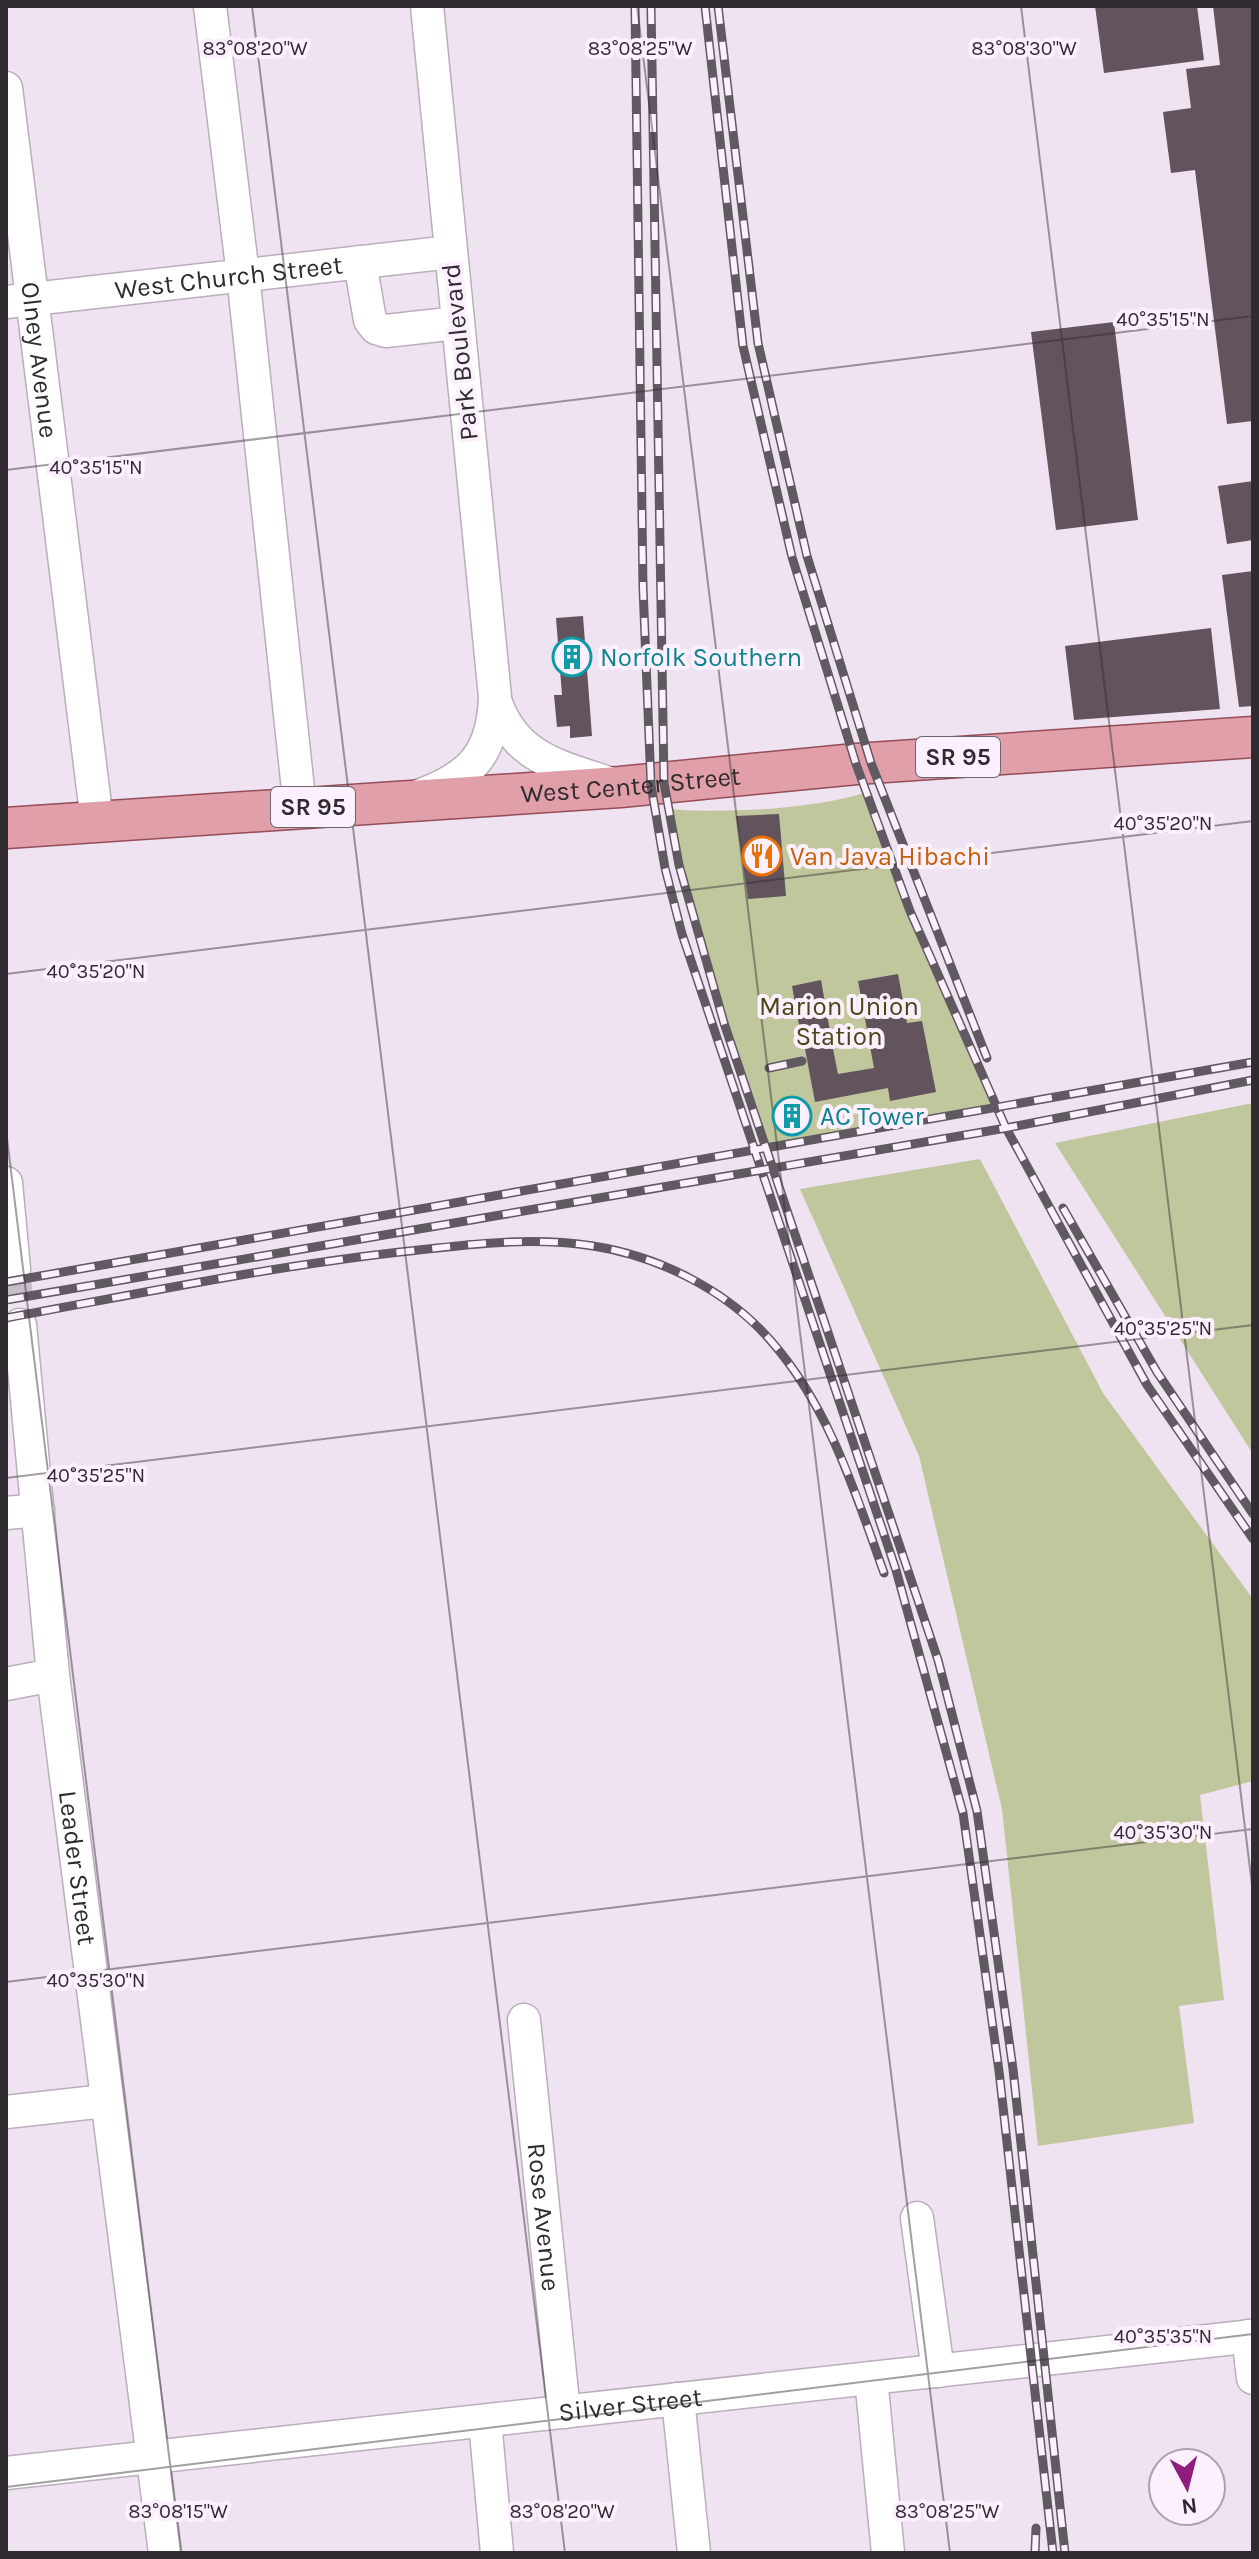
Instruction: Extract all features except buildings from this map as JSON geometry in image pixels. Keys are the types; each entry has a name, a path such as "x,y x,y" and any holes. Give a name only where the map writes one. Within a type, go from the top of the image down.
{"main road":[{"name":"West Center Street","path":"6,828 620,787 871,763 1253,737"}],"street":[{"path":"210,6 243,275 300,808"},
{"name":"Park Boulevard","path":"408,800 442,788 473,765 494,728 495,697 427,6"},
{"name":"Olney Avenue","path":"6,88 20,300 97,821"},
{"name":"West Church Street","path":"20,300 451,252"},
{"path":"360,262 370,320 376,328 386,331 457,323"},
{"name":"Park Boulevard","path":"495,697 501,719 514,740 571,771 620,787"},
{"path":"6,1183 14,1269"},
{"name":"Leader Street","path":"20,1325 53,1675 165,2553"},
{"path":"6,1513 38,1510"},
{"path":"6,1684 53,1675"},
{"name":"Rose Avenue","path":"524,2020 564,2412"},
{"path":"6,2112 105,2101"},
{"path":"917,2218 938,2371"},
{"path":"1251,2336 1253,2378"},
{"name":"Silver Street","path":"6,2473 1251,2336"},
{"path":"871,2378 888,2553"},
{"path":"678,2399 694,2553"},
{"path":"485,2421 497,2553"}],"green space":[{"name":"Marion Union Station","path":"867,792 910,911 997,1110 766,1149 697,932 669,809 769,809 822,803"},
{"path":"1253,1103 1253,1454 1055,1143"},
{"path":"980,1159 1103,1393 1253,1599 1253,1781 1200,1795 1224,2000 1179,2006 1194,2123 1038,2146 1002,1809 919,1456 800,1189"}],"tunnel":[{"path":"14,1269 20,1325"}],"railway":[{"path":"635,6 643,587 651,785 665,868 682,934 896,1570 963,1813 999,2071 1053,2553"},
{"path":"651,6 664,783 679,865 724,1023 938,1660 977,1811 1013,2069 1065,2553"},
{"path":"705,6 743,346 792,557 856,764 910,911 1006,1128 1147,1385 1253,1539"},
{"path":"718,6 758,343 807,556 871,763 987,1058"},
{"path":"769,1068 802,1061"},
{"path":"6,1282 1253,1062"},
{"path":"6,1300 1006,1128 1253,1080"},
{"path":"1063,1208 1157,1372 1253,1514"},
{"path":"6,1318 301,1265 472,1244 569,1243 618,1251 690,1278 734,1306 771,1341 825,1422 884,1573"},
{"path":"1035,2553 1036,2528"}],"place":[{"name":"Norfolk Southern","path":"572,657"},
{"name":"Van Java Hibachi","path":"762,856"},
{"name":"AC Tower","path":"792,1116"}]}
